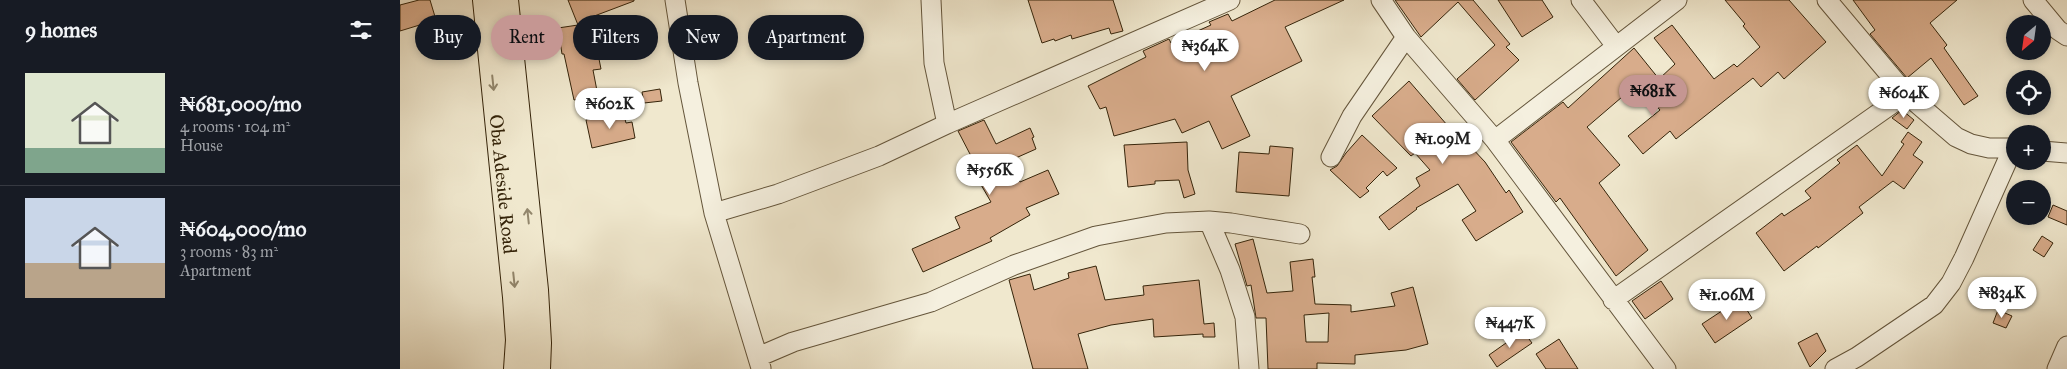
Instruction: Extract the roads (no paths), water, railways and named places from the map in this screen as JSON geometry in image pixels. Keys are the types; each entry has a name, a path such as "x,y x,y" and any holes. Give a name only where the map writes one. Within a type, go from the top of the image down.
{"main road":[{"name":"Oba Adeside Road","path":"485,0 515,297 518,340 516,369"},
{"path":"506,0 536,290 539,343 538,369"}],"street":[{"path":"675,0 688,83 714,213 760,363 793,342 931,302 1014,265 1096,236 1166,222 1231,223 1300,234"},
{"path":"931,0 934,63 947,124"},
{"path":"714,213 822,179 879,156 947,124 1230,0"},
{"path":"1381,0 1406,37 1494,140 1666,369"},
{"path":"1582,0 1616,46"},
{"path":"1494,140 1677,0"},
{"path":"1827,0 1906,94 1956,137 1971,144 1989,148 2006,148"},
{"path":"2033,0 2058,30 2067,36"},
{"path":"1331,158 1352,116 1406,37"},
{"path":"1613,300 1906,94"},
{"path":"2051,152 2067,153"},
{"path":"1835,369 1857,357 1934,305 1951,283 1964,258 2006,166"},
{"path":"1209,222 1230,270 1245,317 1249,369"},
{"path":"2057,369 2067,346"}]}
